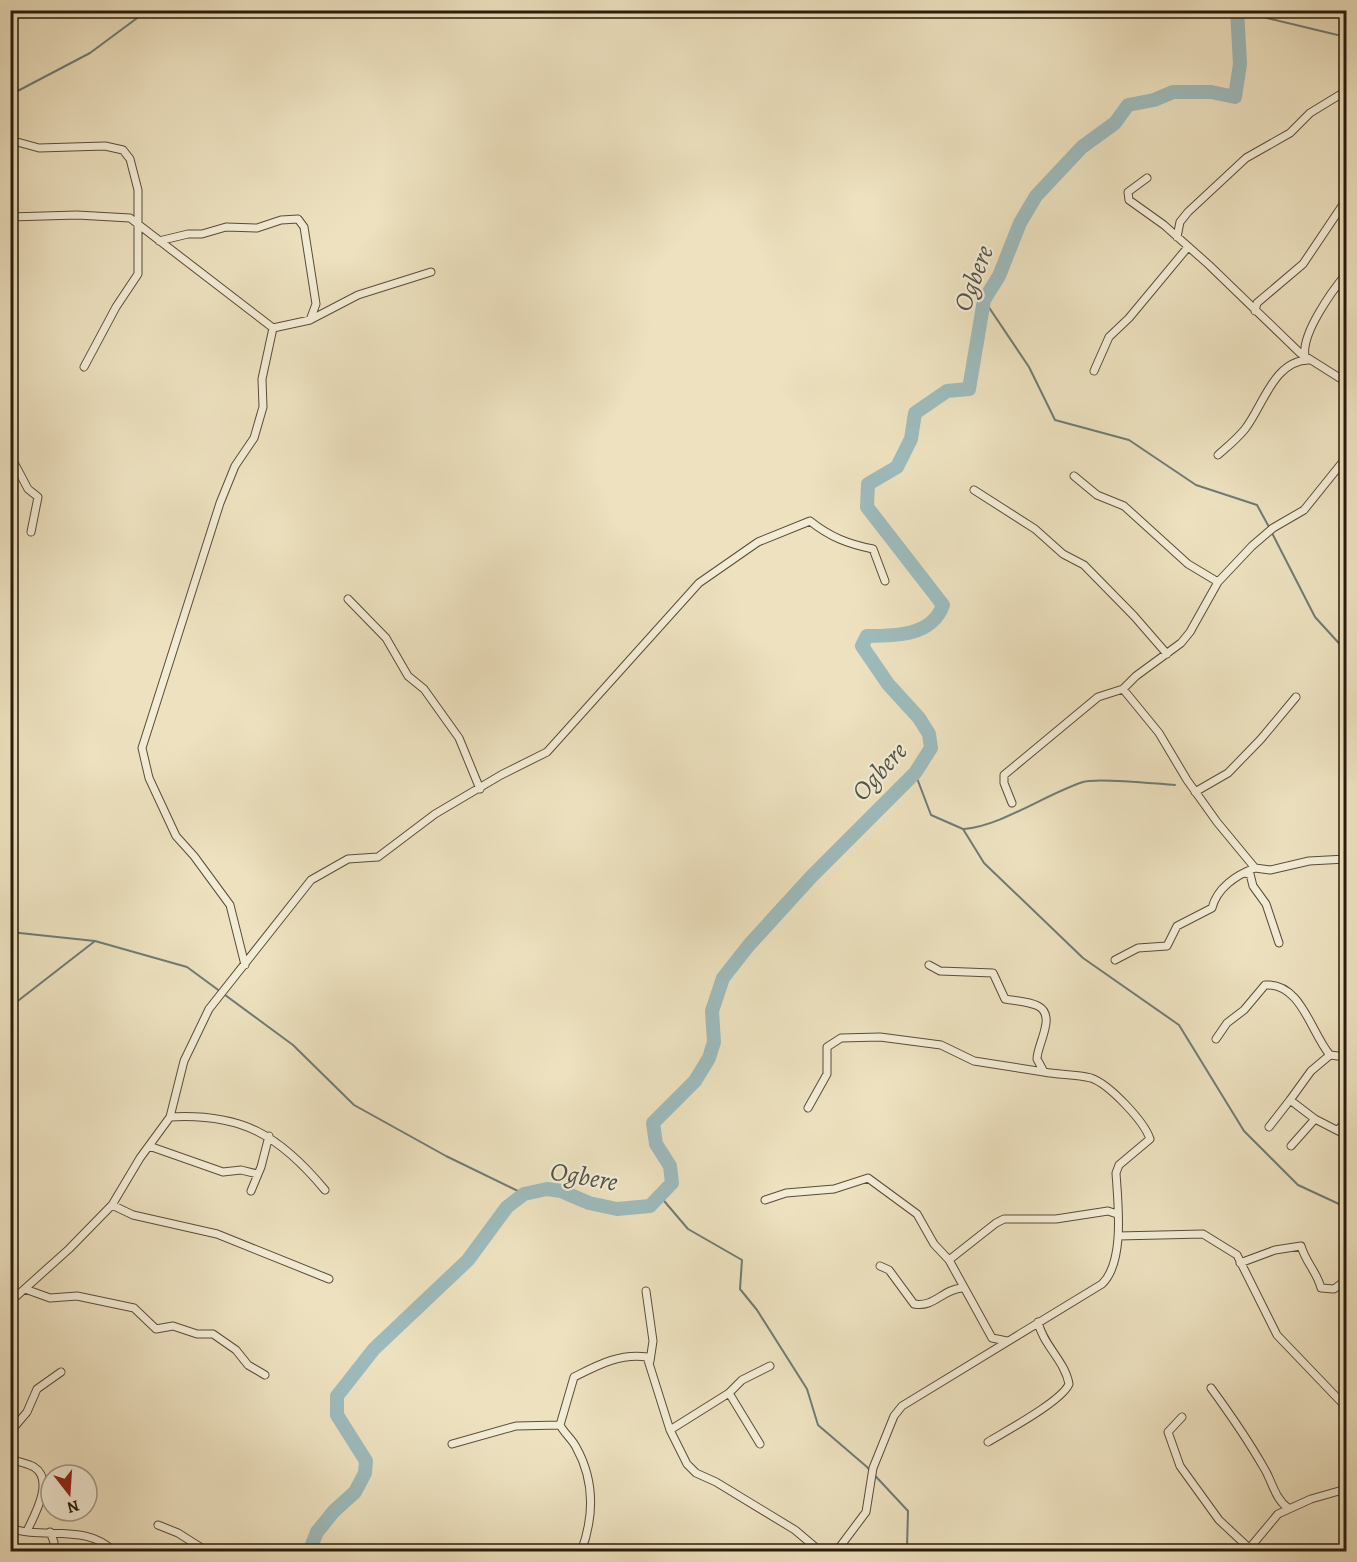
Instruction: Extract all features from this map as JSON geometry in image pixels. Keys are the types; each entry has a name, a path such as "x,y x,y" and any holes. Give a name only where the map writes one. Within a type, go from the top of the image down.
{"street":[{"path":"1177,237 1180,222 1188,212 1246,158 1290,133 1310,114 1347,91"},
{"path":"10,140 39,148 105,146 123,150 130,159 138,190 137,224 140,257 138,274 84,367"},
{"path":"1147,178 1128,192 1129,200 1177,237 1307,358 1347,381"},
{"path":"1255,311 1257,303 1303,264 1347,200"},
{"path":"10,217 77,215 130,218 273,328 309,320 358,295 431,272"},
{"path":"159,241 188,234 202,234 225,227 257,228 281,220 298,219 304,226 316,304 309,320"},
{"path":"1094,371 1109,337 1130,318 1188,247"},
{"path":"1307,358 1304,341 1329,295 1347,274"},
{"path":"244,965 230,905 194,856 176,836 150,778 142,748 220,503 235,466 254,438 263,407 262,379 273,328"},
{"path":"1218,455 1244,430 1276,379 1291,364 1307,358"},
{"path":"10,455 28,489 38,497 31,532"},
{"path":"1012,803 1004,783 1004,775 1012,766 1051,739 1098,697 1123,689 1136,676 1167,654 1190,632 1218,582 1270,530 1304,510 1346,460"},
{"path":"1074,476 1097,495 1124,506 1188,564 1218,582"},
{"path":"974,490 1035,528 1063,554 1084,565 1167,654"},
{"path":"12,1298 25,1289 112,1205 170,1117 184,1061 209,1009 310,880 348,859 378,856 435,814 501,775 547,752 699,584 758,542 810,521 828,535 846,544 873,549 885,581"},
{"path":"348,598 386,638 408,676 424,689 459,738 480,789"},
{"path":"1123,689 1159,733 1195,792 1255,868"},
{"path":"1195,792 1228,773 1261,740 1296,697"},
{"path":"1115,960 1138,948 1167,946 1177,926 1212,908 1214,899 1228,883 1242,873 1255,868 1270,870 1309,861 1347,859"},
{"path":"1242,873 1250,874 1253,886 1266,904 1279,943"},
{"path":"929,965 940,971 993,973 1005,999 1037,1005 1042,1009 1046,1021 1037,1059 1044,1072"},
{"path":"1216,1039 1227,1023 1244,1010 1265,986 1276,984 1285,989 1312,1022 1323,1046 1330,1055 1347,1057"},
{"path":"808,1108 827,1074 827,1047 841,1038 880,1037 941,1045 974,1061 1092,1079 1117,1095 1149,1135 1148,1142 1119,1165 1118,1236 1114,1268 1110,1276 1102,1284 902,1406 894,1416 873,1468 866,1512 836,1551"},
{"path":"1269,1127 1311,1071 1330,1055"},
{"path":"1290,1100 1315,1119 1347,1135"},
{"path":"170,1117 211,1118 269,1136 302,1163 325,1190"},
{"path":"1291,1146 1315,1119"},
{"path":"1338,1130 1347,1121"},
{"path":"251,1191 269,1136"},
{"path":"150,1146 217,1171 241,1170 257,1174"},
{"path":"765,1200 794,1192 834,1189 868,1178 916,1214 934,1244 949,1260 962,1288 992,1338 1007,1341"},
{"path":"112,1205 133,1215 217,1234 329,1279"},
{"path":"949,1260 1004,1219 1056,1219 1108,1211 1117,1214"},
{"path":"1118,1236 1203,1234 1237,1255 1277,1335 1347,1407"},
{"path":"1240,1263 1275,1250 1301,1246 1305,1260 1318,1275 1321,1288 1334,1289 1347,1281"},
{"path":"880,1266 889,1270 914,1304 927,1305 948,1292 962,1288"},
{"path":"25,1289 50,1298 77,1296 134,1308 156,1329 173,1326 197,1334 213,1334 236,1350 248,1365 265,1375"},
{"path":"646,1291 653,1341 650,1361 670,1430 687,1464 696,1473 716,1482 795,1530 821,1551"},
{"path":"988,1442 1067,1390 1069,1384 1064,1369 1040,1332 1038,1322"},
{"path":"560,1425 574,1377 629,1355 647,1357 650,1361"},
{"path":"670,1430 729,1393 742,1380 770,1366"},
{"path":"10,1432 27,1412 37,1389 62,1372"},
{"path":"1211,1388 1235,1420 1264,1467 1277,1495 1288,1508"},
{"path":"729,1393 760,1444"},
{"path":"1182,1417 1168,1432 1176,1460 1219,1520 1248,1550 1278,1514 1288,1508 1347,1489"},
{"path":"452,1444 516,1426 560,1425"},
{"path":"560,1425 576,1447 588,1476 590,1518 581,1551"},
{"path":"10,1460 33,1467 42,1480 42,1493 27,1531"},
{"path":"158,1525 178,1533 208,1551"},
{"path":"10,1528 81,1535 102,1542 114,1551"},
{"path":"50,1532 54,1542 52,1551"}],"waterway":[{"path":"10,95 90,53 148,10"},
{"name":"Ogbere","path":"309,1552 317,1532 334,1511 355,1492 365,1473 366,1461 337,1415 337,1396 374,1349 468,1260 507,1207 524,1194 547,1189 561,1191 589,1203 617,1209 650,1206 672,1183 670,1166 656,1144 653,1123 695,1081 709,1058 714,1042 712,1011 723,978 749,945 811,877 915,773 931,748 929,734 919,718 888,684 862,646 867,636 890,636 922,628 931,623 943,605 867,507 868,484 897,467 911,439 915,413 947,391 969,389 984,300 999,276 1020,223 1036,196 1082,147 1115,123 1128,105 1154,100 1173,92 1211,92 1235,97 1240,64 1237,10"},
{"path":"1238,11 1346,37"},
{"path":"984,300 1029,367 1055,420 1129,440 1196,485 1257,505 1269,527"},
{"path":"1272,533 1315,617 1346,651"},
{"path":"915,773 931,815 963,829 984,863 1083,958 1179,1025 1244,1131 1298,1185 1339,1204 1346,1217"},
{"path":"964,829 993,822 1083,782 1114,780 1175,785"},
{"path":"10,932 95,941 187,967 293,1045 354,1105 446,1156 524,1194"},
{"path":"10,1007 95,941"},
{"path":"659,1195 688,1229 742,1260 740,1289 757,1310 807,1389 818,1425 867,1467 908,1511 907,1548 904,1552"},
{"path":"907,1548 941,1552"}]}
